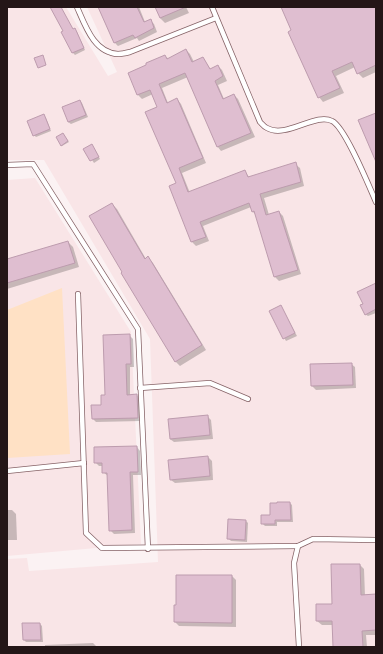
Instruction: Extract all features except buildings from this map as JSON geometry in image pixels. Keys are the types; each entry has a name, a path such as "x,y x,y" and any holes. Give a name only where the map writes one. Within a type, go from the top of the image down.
{"lane":[{"path":"77,7 91,36 98,45 116,54 130,52 216,18"},
{"path":"212,7 260,122 267,128 276,131 319,120 327,119 333,121 345,136 376,202"},
{"path":"7,165 33,164 138,329 148,549"},
{"path":"78,294 86,533 102,548 148,549 298,546 313,539 376,540"},
{"path":"140,388 210,383 248,399"},
{"path":"7,471 84,463"},
{"path":"298,546 294,563 299,647"}],"shaded area":[{"path":"7,7 66,7 108,76 117,72 87,7 376,7 376,647 7,647 7,559 27,558 29,571 158,562 150,339 44,160 7,160"},
{"path":"35,178 131,332 141,544 7,556 7,180"},
{"path":"62,288 70,454 7,458 7,310"}]}
